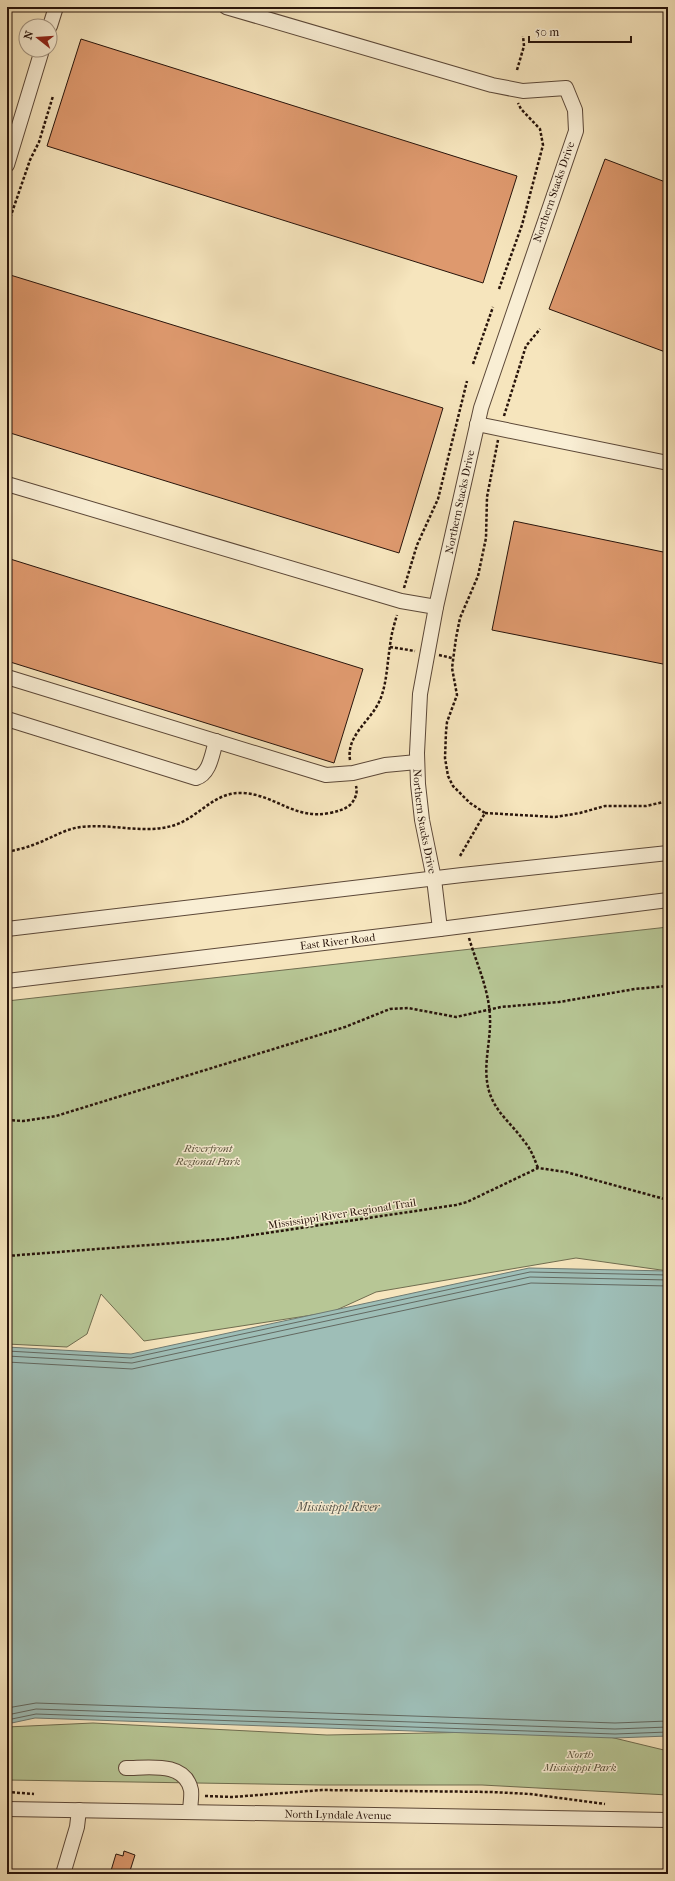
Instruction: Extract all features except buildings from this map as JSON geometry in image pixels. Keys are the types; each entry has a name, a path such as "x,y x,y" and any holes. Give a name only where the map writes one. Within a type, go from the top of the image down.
{"street":[{"path":"53,18 56,7"},
{"name":"Northern Stacks Drive","path":"226,7 492,85 523,90 566,88 575,110 576,131 520,292 477,424 436,607 420,694 417,762 418,784 422,820 434,879 440,930"},
{"path":"7,165 40,58"},
{"path":"477,424 668,463"},
{"path":"7,484 401,601 436,607"},
{"path":"7,677 326,775 353,773 385,765 417,762"},
{"path":"7,719 196,778 202,776 206,771 216,741"},
{"path":"7,929 668,853"},
{"name":"East River Road","path":"7,981 440,930 668,900"},
{"path":"126,1768 169,1768 183,1775 188,1782 191,1795 190,1812"},
{"name":"North Lyndale Avenue","path":"7,1809 668,1820"},
{"path":"63,1874 77,1827 79,1810"}],"path":[{"path":"517,70 524,46 523,36"},
{"path":"7,227 30,160 39,142 53,96"},
{"path":"499,289 519,234 543,145 540,129 521,109 518,100"},
{"path":"473,364 494,307"},
{"path":"540,329 526,346 500,428 487,497 486,538 478,576 460,618 452,658 456,695 447,722 446,767 453,786 470,803 485,813 556,817 580,813 605,806 646,806 668,802"},
{"path":"404,588 417,545 438,499 467,382"},
{"path":"350,761 349,755 351,744 355,735 375,710 383,691 397,615"},
{"path":"390,647 414,651"},
{"path":"445,656 452,658"},
{"path":"7,852 34,845 62,832 79,827 170,827 183,822 215,800 237,793 263,797 307,814 316,815 338,811 346,809 354,800 357,789 355,782"},
{"path":"460,856 485,813"},
{"path":"469,938 482,974 490,1009 486,1070 489,1093 501,1116 529,1147 538,1168 566,1172 668,1200"},
{"path":"7,1120 23,1121 56,1116 345,1027 390,1009 408,1008 456,1016 490,1009 559,1002 635,989 668,986"},
{"name":"Mississippi River Regional Trail","path":"7,1256 226,1239 456,1205 467,1202 538,1168"},
{"path":"191,1795 232,1797 322,1790 484,1791 530,1794 606,1804"},
{"path":"7,1792 38,1795"}],"green space":[{"name":"Riverfront Regional Park","path":"668,927 668,1271 576,1258 376,1292 332,1312 144,1341 101,1294 87,1334 67,1347 7,1344 7,1001"},
{"name":"North Mississippi Park","path":"93,1723 327,1735 581,1730 668,1751 668,1795 482,1785 322,1785 7,1780 7,1727"}],"water":[{"name":"Mississippi River","path":"529,1268 668,1271 668,1736 615,1738 35,1718 7,1724 7,1347 131,1354"}]}
